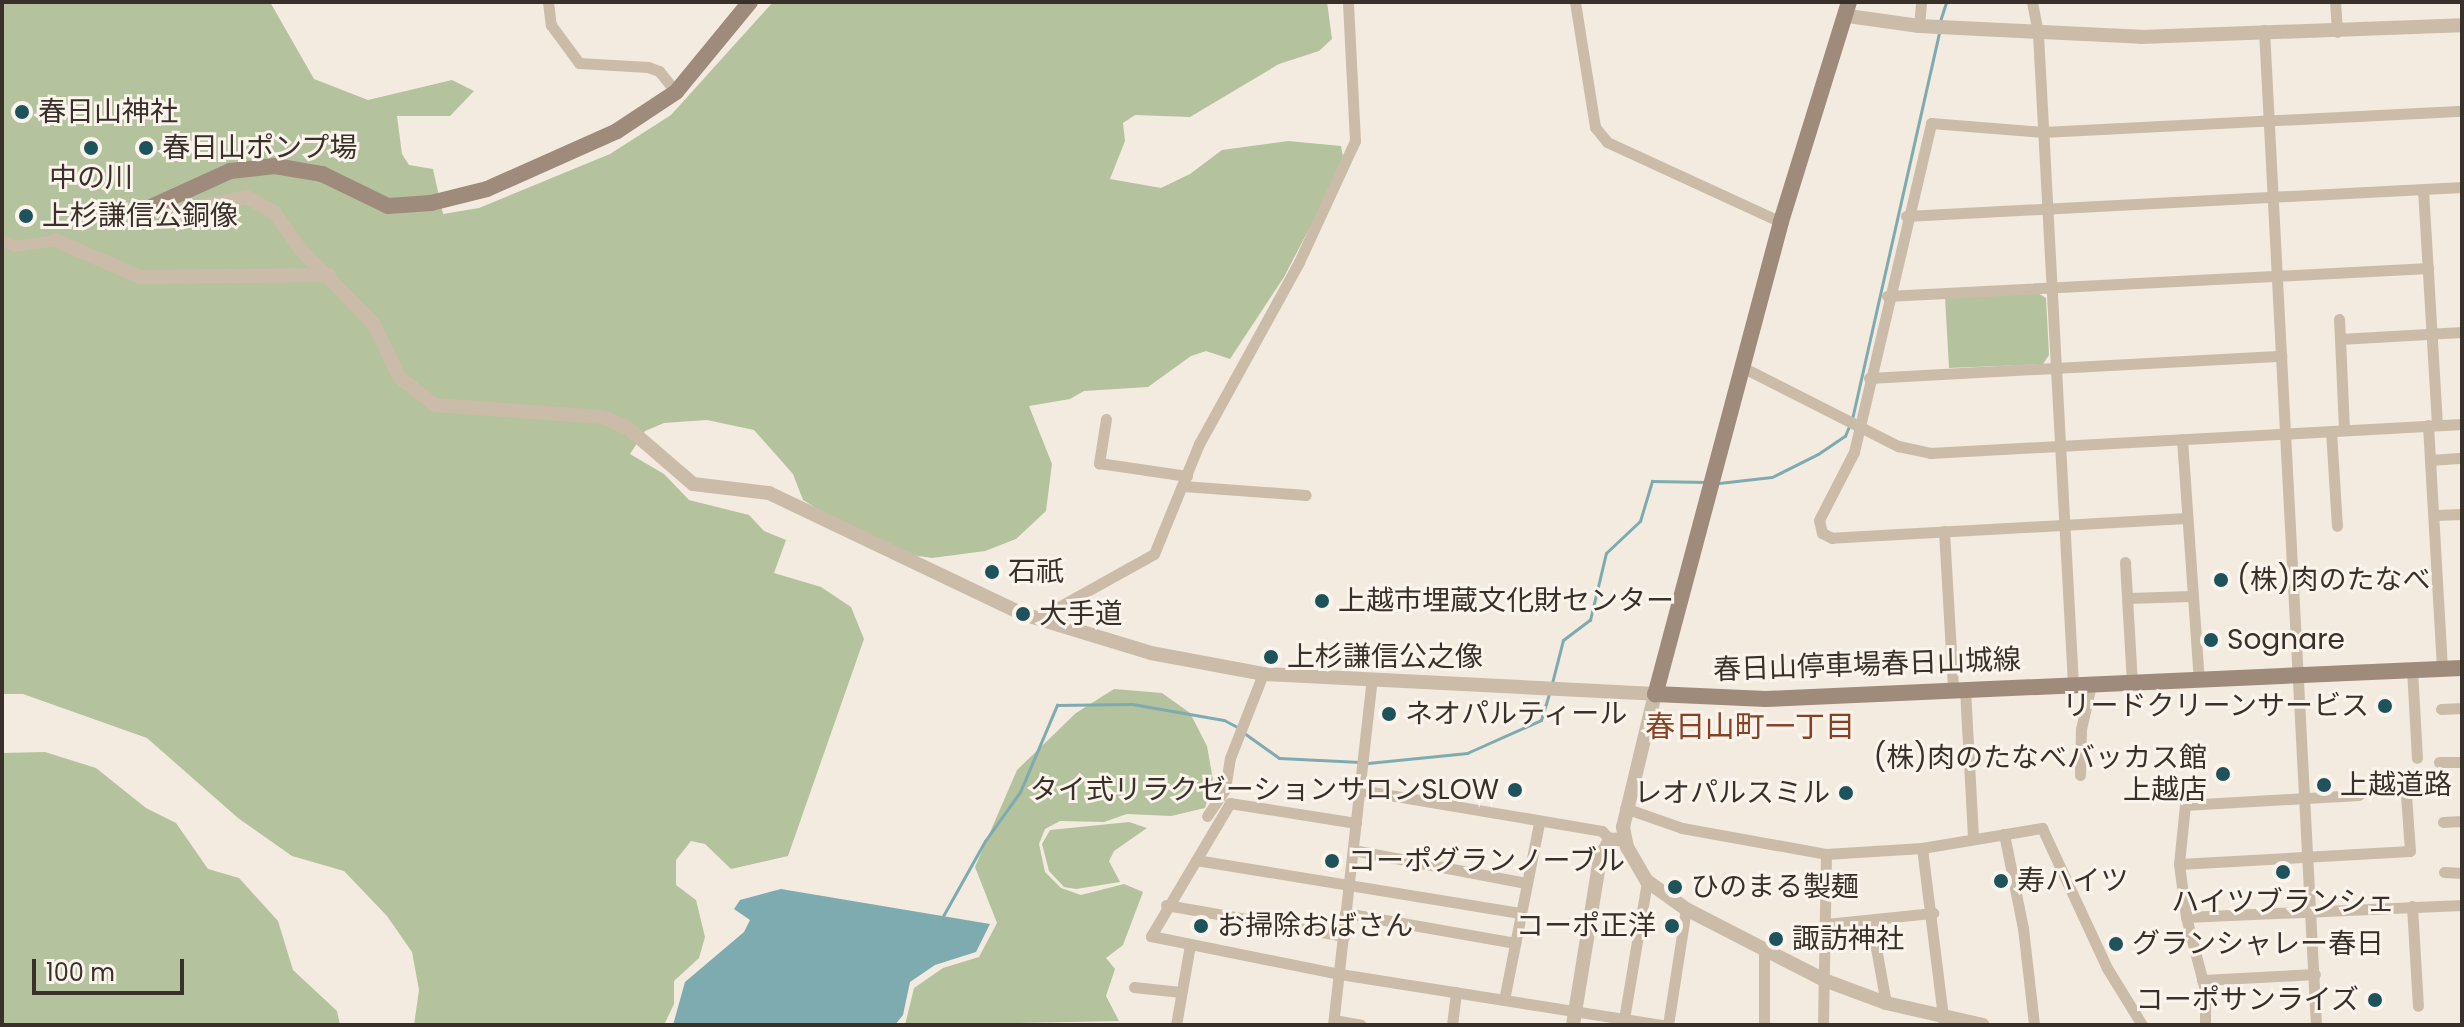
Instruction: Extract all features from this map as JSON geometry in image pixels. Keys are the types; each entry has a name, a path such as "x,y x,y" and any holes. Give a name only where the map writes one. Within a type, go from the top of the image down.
{"main road":[{"path":"153,206 230,171 275,166 322,174 377,204 431,203 487,189 617,131 676,92 750,2"},
{"path":"1655,694 1781,222 1848,9"},
{"name":"春日山停車場春日山城線","path":"1655,694 1766,699 2462,668"}],"street":[{"path":"548,2 551,25 579,63 648,67 659,71 676,92"},
{"path":"1037,619 1154,554 1232,377 1299,262 1355,141 1348,2"},
{"path":"1575,2 1595,127 1607,142 1781,222"},
{"path":"1919,26 1921,2"},
{"path":"2032,2 2038,34 2073,685"},
{"path":"2335,2 2337,32"},
{"path":"1848,9 1919,26 2141,37 2264,30 2337,32 2462,25"},
{"path":"2264,30 2315,974 2316,1024 2301,1025"},
{"path":"2186,518 1832,538 1822,533 1819,520 1854,452 1887,296 1931,123 2043,132 2462,111"},
{"path":"1906,216 2462,187"},
{"path":"2423,189 2432,334 2433,425 2430,460 2442,668"},
{"path":"153,206 171,212 234,197 259,202 274,212 384,338 399,377 435,405 603,417 628,428 693,484 769,493 993,604 1037,619 1151,653 1263,674 1655,694 1618,839 1600,858 1574,1018"},
{"path":"2,240 14,246 55,240 140,277 329,275"},
{"path":"1887,296 2428,268"},
{"path":"2339,319 2344,430"},
{"path":"2340,339 2462,332"},
{"path":"1869,378 2281,356"},
{"path":"1744,368 1898,446 1930,453 2462,424"},
{"path":"1106,419 1099,463 1185,481 1306,495"},
{"path":"2331,431 2337,526"},
{"path":"2182,439 2199,680"},
{"path":"2430,460 2462,458"},
{"path":"2435,515 2462,514"},
{"path":"1944,531 1973,839"},
{"path":"2125,562 2132,683"},
{"path":"2128,598 2191,596"},
{"path":"2412,669 2417,758"},
{"path":"1207,816 1225,789 1230,758 1263,674"},
{"path":"1361,1025 1334,1022 1372,678"},
{"path":"2080,775 2081,729 2091,685"},
{"path":"2441,709 2462,708"},
{"path":"2439,762 2462,762"},
{"path":"1360,790 1539,823 1602,831 1618,839 1647,881 1686,909 1764,952 1824,980 1886,1003 1943,1020 1983,1025"},
{"path":"2205,1025 2202,980 2186,917 2179,864 2185,805 2359,795"},
{"path":"2179,864 2410,851 2406,795"},
{"path":"1356,823 1230,803 1166,905 1151,936 1340,974 1504,1000 1574,1018 1666,1025 1686,909"},
{"path":"1625,808 1682,828 1826,854 1922,848 2034,826 2050,836 2107,968 2142,1025"},
{"path":"2443,822 2462,821"},
{"path":"1504,1000 1539,823"},
{"path":"2004,834 2023,928 2034,1025"},
{"path":"1922,848 1933,913 1943,1020"},
{"path":"1353,850 1526,883"},
{"path":"1823,1025 1826,854"},
{"path":"1196,860 1520,913"},
{"path":"2444,872 2462,873"},
{"path":"1624,1022 1647,881"},
{"path":"1166,905 1344,936"},
{"path":"2186,917 2462,905"},
{"path":"2412,906 2418,1006"},
{"path":"1345,913 1515,943"},
{"path":"1826,924 1933,913"},
{"path":"1871,920 1886,1003"},
{"path":"1176,1025 1190,945"},
{"path":"1764,952 1764,1025"},
{"path":"2202,980 2315,974"},
{"path":"1134,987 1181,992"},
{"path":"1452,1025 1456,992"}],"green space":[{"path":"2,2 270,2 314,79 368,100 452,80 474,91 450,116 397,116 402,154 409,165 433,169 443,214 479,208 610,154 671,115 773,2 1327,2 1332,39 1319,51 1279,64 1190,117 1135,115 1123,123 1125,141 1110,179 1161,188 1190,174 1222,150 1288,141 1341,146 1344,162 1284,277 1230,359 1206,351 1191,356 1148,387 1084,391 1070,399 1029,406 1052,464 1046,511 1016,539 985,551 932,558 905,554 840,523 803,500 793,474 754,430 707,420 664,423 645,431 630,454 664,474 689,500 749,515 764,531 786,540 774,573 821,587 851,607 864,639 788,856 731,869 705,844 691,841 676,860 676,885 696,900 705,937 699,958 674,981 674,1004 664,1025 414,1025 419,990 412,952 387,916 344,871 292,856 238,818 147,738 23,694 2,694"},
{"path":"2038,293 2046,298 2049,355 2043,364 1949,368 1945,297"},
{"path":"1114,689 1162,693 1190,713 1207,746 1213,780 1205,808 1171,816 1127,814 1104,822 1060,821 1045,829 1039,844 1045,872 1061,888 1081,895 1124,884 1143,892 1123,945 1106,958 1115,969 1106,996 1119,1021 905,1025 914,988 943,968 979,957 997,923 975,867 1017,770 1076,713"},
{"path":"45,752 96,768 146,808 176,823 208,869 239,878 278,921 293,970 337,1011 340,1025 2,1025 2,753"},
{"path":"1129,822 1147,828 1114,851 1109,861 1120,882 1076,889 1064,887 1049,871 1042,844 1050,830"}],"water":[{"path":"781,889 990,924 976,952 935,965 910,982 903,1015 895,1025 673,1025 685,982 744,932 750,920 734,909 740,900"}],"waterway":[{"path":"1940,21 1946,2"},
{"path":"1852,419 1939,33"},
{"path":"1719,483 1772,477 1818,454 1845,436 1849,426"},
{"path":"1552,683 1563,640 1590,620 1606,553 1640,521 1652,481 1707,482"},
{"path":"1368,763 1467,753 1541,720 1549,694"},
{"path":"943,916 985,841 1020,792 1057,705 1132,704 1224,720 1239,728"},
{"path":"1244,733 1279,758 1360,762"}],"place":[{"name":"春日山神社","path":"22,112"},
{"name":"中の川","path":"91,148"},
{"name":"春日山ポンプ場","path":"146,148"},
{"name":"上杉謙信公銅像","path":"26,216"},
{"name":"石祇","path":"992,572"},
{"name":"(株)肉のたなべ","path":"2221,580"},
{"name":"上越市埋蔵文化財センター","path":"1322,601"},
{"name":"大手道","path":"1023,614"},
{"name":"Sognare","path":"2211,640"},
{"name":"上杉謙信公之像","path":"1271,657"},
{"name":"リードクリーンサービス","path":"2385,706"},
{"name":"ネオパルティール","path":"1389,714"},
{"name":"(株)肉のたなべバッカス館 上越店","path":"2223,774"},
{"name":"上越道路","path":"2324,785"},
{"name":"タイ式リラクゼーションサロンSLOW","path":"1515,790"},
{"name":"レオパルスミル","path":"1846,793"},
{"name":"コーポグランノーブル","path":"1332,861"},
{"name":"ハイツブランシェ","path":"2283,872"},
{"name":"寿ハイツ","path":"2001,881"},
{"name":"ひのまる製麺","path":"1675,887"},
{"name":"お掃除おばさん","path":"1201,926"},
{"name":"コーポ正洋","path":"1672,926"},
{"name":"諏訪神社","path":"1776,939"},
{"name":"グランシャレー春日","path":"2116,944"},
{"name":"コーポサンライズ","path":"2375,1000"}],"district":[{"name":"春日山町一丁目","path":"1750,727"}]}
